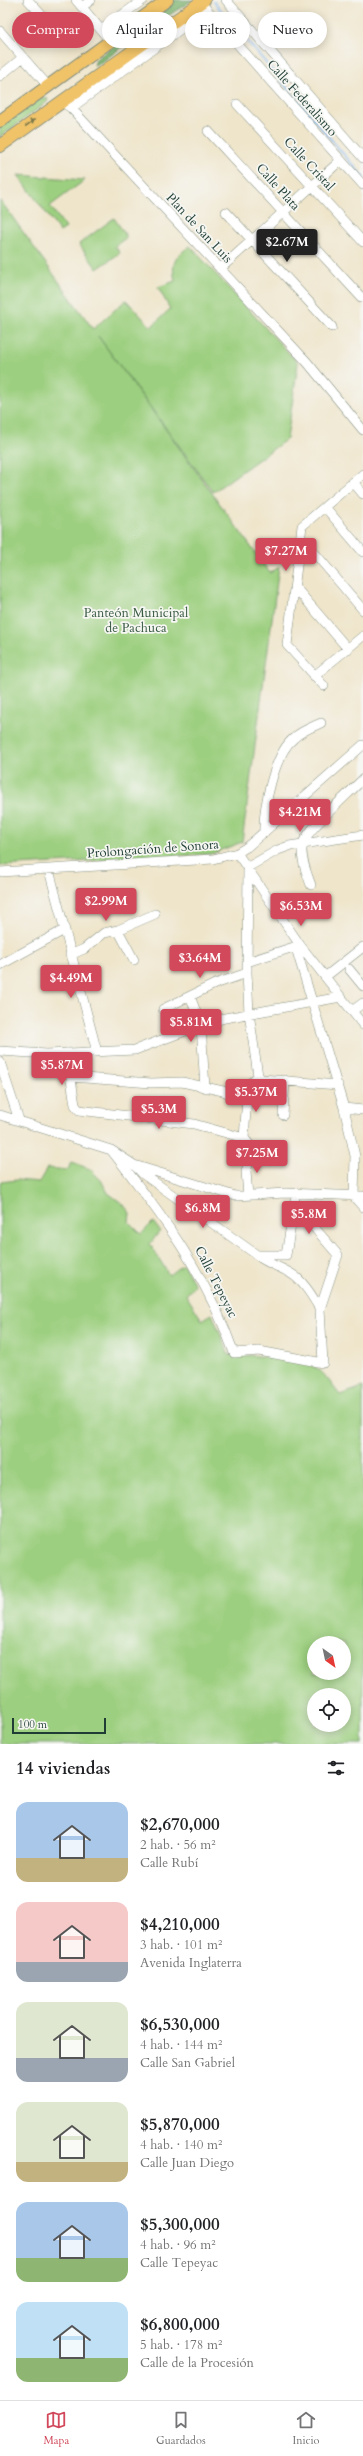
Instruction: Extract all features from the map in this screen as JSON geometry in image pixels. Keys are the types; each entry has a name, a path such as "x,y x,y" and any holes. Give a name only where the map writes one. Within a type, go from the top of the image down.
{"main road":[{"path":"150,12 167,0"},
{"path":"0,146 61,101 204,4"},
{"path":"0,121 102,48"},
{"path":"83,61 79,70 84,78 100,74"},
{"path":"48,86 61,101"}],"street":[{"path":"28,0 39,12"},
{"path":"91,0 79,4 101,30 144,0 153,10"},
{"name":"Calle Federalismo","path":"226,0 363,158"},
{"path":"71,108 204,4"},
{"name":"Calle Federalismo","path":"204,4 363,185"},
{"path":"0,31 48,86"},
{"path":"0,76 22,58"},
{"name":"Plan de San Luis","path":"61,101 71,108 307,362 363,430"},
{"name":"Calle Cristal","path":"237,104 363,242"},
{"name":"Calle Plata","path":"208,131 361,297"},
{"path":"220,269 341,160"},
{"path":"226,212 332,327"},
{"path":"324,686 288,645 302,526 363,474"},
{"path":"353,482 363,494"},
{"path":"325,507 363,552"},
{"path":"301,537 363,610"},
{"path":"295,587 348,649"},
{"path":"314,676 363,636"},
{"path":"264,833 264,824 272,780 284,750 294,738 321,723"},
{"name":"Prolongación de Sonora","path":"0,872 213,859 237,853 264,833 363,745"},
{"path":"311,885 305,870 303,843 311,831 363,780"},
{"path":"248,868 278,850 303,843 363,835"},
{"path":"237,853 298,947 325,977 363,1025"},
{"path":"248,868 247,973 249,1013 258,1076"},
{"path":"49,870 70,955 97,1052"},
{"path":"70,955 84,949 104,933 118,930 155,914"},
{"path":"118,930 134,960"},
{"path":"0,965 65,935"},
{"path":"247,962 298,947"},
{"path":"298,947 312,1001 344,1108 355,1156 358,1197 363,1207"},
{"path":"325,977 363,947"},
{"path":"349,969 363,986"},
{"path":"163,1009 215,984 247,973"},
{"path":"190,996 201,1025 205,1088"},
{"path":"0,1050 47,1054 135,1050 201,1025 249,1013 341,997"},
{"path":"352,1011 363,1003"},
{"path":"67,1052 75,1105 79,1110 194,1124 244,1138 253,1149"},
{"path":"0,1062 18,1120"},
{"path":"258,1076 262,1079 338,1085"},
{"path":"244,1138 248,1085 258,1076"},
{"path":"71,1077 151,1083 182,1082 223,1091 246,1100"},
{"path":"283,1115 285,1080"},
{"path":"344,1108 362,1111"},
{"path":"0,1115 111,1150 134,1164 235,1196 295,1194 358,1197"},
{"path":"253,1149 276,1148"},
{"path":"248,1196 246,1171 253,1149"},
{"name":"Calle Tepeyac","path":"111,1150 164,1219 193,1262 225,1327 234,1353 259,1351 323,1363 320,1308"},
{"path":"134,1164 143,1174 267,1263 291,1273 308,1290 320,1308"},
{"path":"257,1255 286,1255 295,1194"},
{"path":"294,1204 338,1255 320,1308"}],"green space":[{"path":"174,0 193,0 174,12 158,12"},
{"path":"111,48 121,48 98,65 94,65 96,59"},
{"path":"43,97 48,99 47,102 0,137 0,126"},
{"path":"18,175 85,180 50,206 66,228 60,232"},
{"name":"Panteón Municipal de Pachuca","path":"0,200 93,329 126,300 151,327 170,309 158,287 175,281 175,260 190,246 298,363 287,439 213,492 98,336 270,573 279,567 242,842 211,854 0,866"},
{"path":"114,218 127,237 115,246 120,253 97,269 79,244"},
{"path":"71,1162 90,1169 101,1180 108,1193 123,1204 130,1213 129,1222 141,1234 153,1222 160,1231 150,1244 169,1275 183,1264 195,1285 186,1295 202,1320 212,1314 229,1355 248,1355 275,1358 311,1365 318,1369 327,1378 340,1395 363,1387 363,1744 0,1744 0,1182 17,1180 39,1182 47,1168 68,1170"}],"waterway":[{"path":"214,2 363,177"}]}
